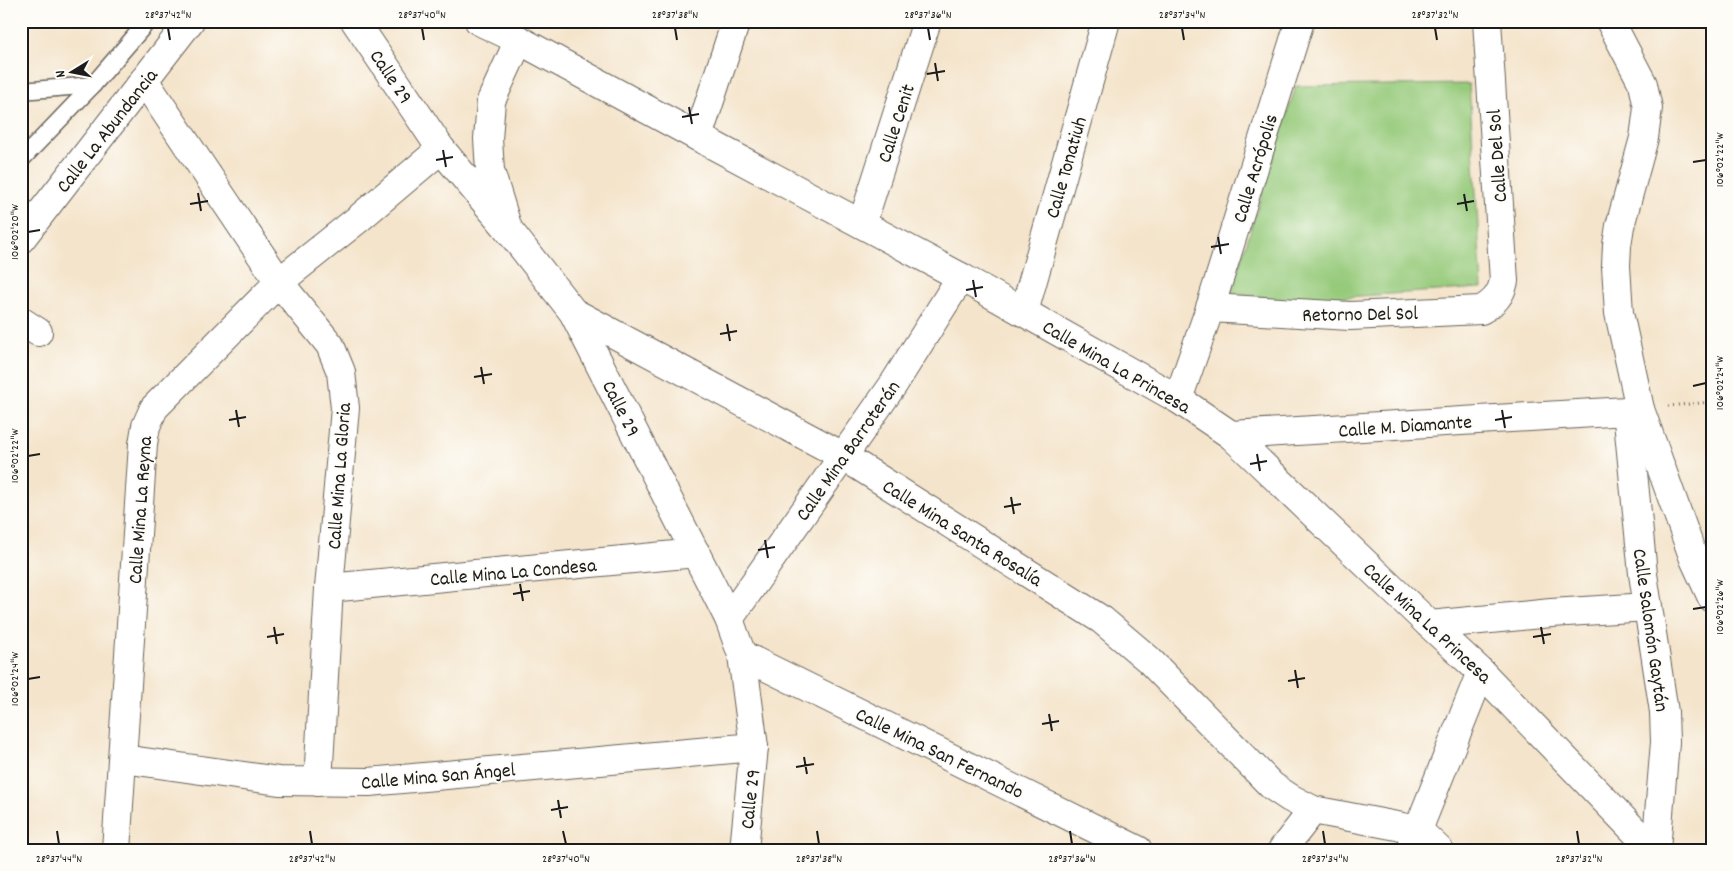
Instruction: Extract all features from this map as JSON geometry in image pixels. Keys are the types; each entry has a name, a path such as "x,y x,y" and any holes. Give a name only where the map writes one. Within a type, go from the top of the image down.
{"street":[{"name":"Calle La Abundancia","path":"21,239 190,21"},
{"name":"Calle 29","path":"354,21 441,149 508,229 573,312 729,619 742,655 754,748 744,850"},
{"name":"Calle Mina La Princesa","path":"479,21 519,40 961,277 1178,399 1231,435 1481,672 1654,850"},
{"path":"698,137 736,21"},
{"name":"Calle Cenit","path":"862,224 927,21"},
{"name":"Calle Tonatiuh","path":"1024,312 1106,21"},
{"name":"Calle Acrópolis","path":"1178,399 1210,308 1300,21"},
{"name":"Calle Del Sol","path":"1487,21 1504,281 1502,290"},
{"path":"1610,21 1643,84 1648,108 1644,138 1620,226 1616,266 1619,313 1633,410 1712,598"},
{"path":"508,229 490,171 488,139 491,101 519,40"},
{"name":"Calle Mina La Gloria","path":"144,80 279,282 330,345 342,372 345,408 329,588 318,782"},
{"name":"Calle Mina La Reyna","path":"116,850 142,444 146,426 154,408 279,282 357,220 441,149"},
{"name":"Calle Mina Barroterán","path":"729,619 893,385 961,277"},
{"name":"Retorno Del Sol","path":"1210,308 1350,316 1481,310 1497,299 1502,290"},
{"name":"Calle Mina Santa Rosalía","path":"573,312 843,456 1102,620 1148,659 1272,786 1290,798 1313,810 1414,840"},
{"name":"Calle M. Diamante","path":"1231,435 1633,410"},
{"name":"Calle Salomón Gaytán","path":"1633,410 1635,509 1664,712 1666,742 1654,850"},
{"name":"Calle Mina La Condesa","path":"329,588 696,553"},
{"path":"1430,625 1551,613 1648,607"},
{"name":"Calle Mina San Fernando","path":"742,655 1138,850"},
{"path":"1439,850 1414,840 1481,672"},
{"name":"Calle Mina San Ángel","path":"123,759 279,781 369,782 754,748"},
{"path":"1282,850 1313,810"}],"lane":[{"path":"21,160 93,85 148,21"},
{"path":"21,91 93,85"}],"path":[{"path":"1633,410 1712,402"}],"green space":[{"path":"1469,84 1482,288 1284,301 1231,292 1296,86"}]}
